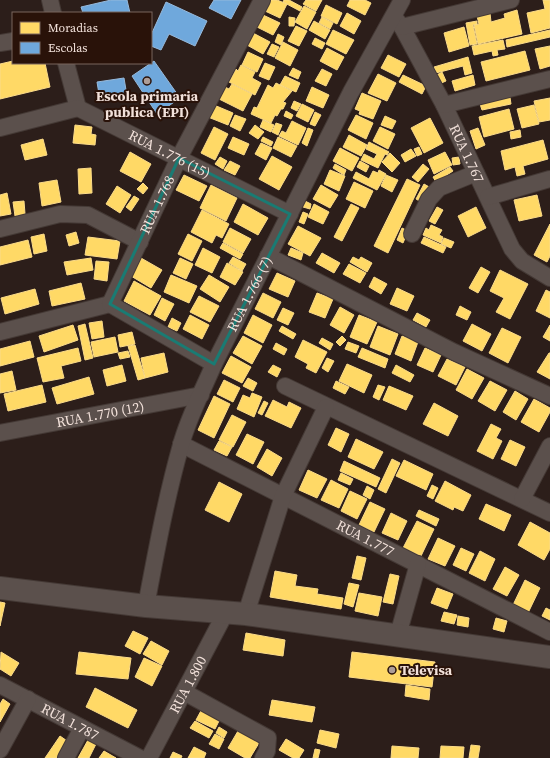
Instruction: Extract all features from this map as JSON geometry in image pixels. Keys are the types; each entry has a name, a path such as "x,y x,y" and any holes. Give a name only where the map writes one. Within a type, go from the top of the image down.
{"street":[{"path":"50,0 53,12"},
{"name":"RUA 1.768","path":"110,304 179,158 262,0"},
{"name":"RUA 1.766 (7)","path":"146,606 169,491 181,444 200,395 214,364 351,92 398,22 402,0"},
{"path":"398,22 510,0"},
{"name":"RUA 1.767","path":"398,22 444,105 512,249 522,261 550,278"},
{"path":"0,43 12,41"},
{"path":"0,128 78,108 66,64"},
{"path":"444,105 550,79"},
{"name":"RUA 1.776 (15)","path":"78,108 290,214"},
{"path":"412,234 429,199 439,188 476,173"},
{"path":"488,197 550,179"},
{"path":"0,229 60,214 88,215 140,242"},
{"path":"268,256 454,352 550,396"},
{"path":"0,332 110,304 214,364"},
{"path":"285,386 326,408 522,499 550,514"},
{"name":"RUA 1.770 (12)","path":"0,433 200,395"},
{"name":"RUA 1.800","path":"149,758 184,692 236,613 283,496 326,408"},
{"name":"RUA 1.777","path":"181,444 550,632"},
{"path":"522,499 550,446"},
{"path":"398,635 418,564"},
{"path":"0,588 146,606 236,613 550,657"},
{"name":"RUA 1.787","path":"0,685 140,758"},
{"path":"184,692 268,738 267,751 263,758"},
{"path":"0,750 28,699"},
{"path":"66,758 82,728"}],"highlighted area":[{"path":"179,158 290,214 214,364 110,304"}],"building: Moradias":[{"path":"271,0 277,0 287,4 280,18 265,11"},
{"path":"284,0 289,0 302,7 300,11 283,2"},
{"path":"306,0 322,0 316,11 303,4"},
{"path":"350,0 365,0 371,3 365,15 347,6"},
{"path":"543,0 550,0 550,28 531,33 527,13 545,9"},
{"path":"326,5 342,13 337,24 321,16"},
{"path":"304,6 316,12 307,29 295,22"},
{"path":"517,10 522,34 478,44 474,25 479,24 477,16 490,13 491,22 505,18 504,14"},
{"path":"347,13 361,21 354,34 340,26"},
{"path":"263,15 280,23 273,35 257,27"},
{"path":"289,17 295,18 294,26 289,26"},
{"path":"322,17 333,23 330,29 319,23"},
{"path":"314,21 330,30 325,39 309,30"},
{"path":"477,21 477,24 473,25 477,44 470,45 466,23"},
{"path":"296,26 307,31 299,46 288,41"},
{"path":"464,27 469,46 449,52 444,33"},
{"path":"333,30 354,40 346,54 326,44"},
{"path":"550,30 550,37 507,47 506,40"},
{"path":"253,33 270,42 263,54 247,45"},
{"path":"278,34 284,37 281,45 275,42"},
{"path":"315,38 325,43 322,49 312,44"},
{"path":"503,40 505,49 497,50 498,55 493,56 492,51 474,55 472,46"},
{"path":"283,42 298,50 290,66 275,58"},
{"path":"272,44 279,47 274,57 267,54"},
{"path":"550,46 550,66 540,69 535,49"},
{"path":"327,48 344,57 337,70 320,61"},
{"path":"525,51 530,70 486,81 481,62"},
{"path":"248,52 263,59 257,72 242,65"},
{"path":"388,55 406,64 399,77 381,68"},
{"path":"468,57 472,73 465,75 463,66 436,73 434,67"},
{"path":"12,61 12,64 45,64 50,87 0,99 0,64"},
{"path":"265,63 275,67 269,80 259,76"},
{"path":"241,65 255,72 252,78 261,83 255,95 229,82 236,69 238,71"},
{"path":"293,68 301,72 298,79 289,75"},
{"path":"322,69 332,74 326,86 315,81"},
{"path":"442,72 446,81 439,84 435,76"},
{"path":"378,74 396,83 387,101 368,93"},
{"path":"403,75 426,86 422,94 399,82"},
{"path":"473,75 475,85 455,91 452,81"},
{"path":"285,76 300,83 296,92 280,85"},
{"path":"276,83 292,91 283,102 286,103 283,109 281,109 277,116 275,115 271,123 251,114 254,107 257,108 268,85 273,88"},
{"path":"232,84 252,94 243,111 219,99 225,87 229,89"},
{"path":"312,87 329,95 323,108 306,101"},
{"path":"509,91 511,104 482,110 478,98"},
{"path":"362,93 381,101 373,119 359,114 360,111 355,109"},
{"path":"550,98 550,120 539,122 534,101"},
{"path":"294,101 301,104 297,111 291,108"},
{"path":"302,104 314,110 308,122 296,116"},
{"path":"214,105 233,113 228,125 208,117"},
{"path":"534,105 539,124 522,128 517,109"},
{"path":"509,109 514,129 484,137 479,117"},
{"path":"286,111 293,115 291,119 284,116"},
{"path":"315,112 321,115 315,126 310,124"},
{"path":"235,115 246,119 240,131 230,126"},
{"path":"356,115 373,123 366,139 348,130"},
{"path":"385,116 396,121 392,129 381,125"},
{"path":"430,118 443,143 424,153 411,128"},
{"path":"263,120 274,125 271,132 260,127"},
{"path":"292,121 306,128 298,145 279,136 282,131 286,133"},
{"path":"276,123 282,125 278,135 272,132"},
{"path":"75,125 92,127 91,134 96,135 95,145 73,143"},
{"path":"255,125 264,132 258,139 249,133"},
{"path":"214,127 228,134 215,160 201,153"},
{"path":"380,127 395,134 388,149 373,141"},
{"path":"308,128 313,130 307,146 302,143"},
{"path":"478,128 485,145 476,149 470,131"},
{"path":"520,130 521,137 511,139 510,132"},
{"path":"349,135 367,145 361,156 343,147"},
{"path":"233,137 249,144 244,155 228,148"},
{"path":"263,137 273,142 271,146 261,141"},
{"path":"278,137 297,146 291,157 273,148"},
{"path":"43,139 47,155 25,160 21,145"},
{"path":"543,140 548,159 523,166 525,174 517,176 515,167 505,170 501,151"},
{"path":"369,142 389,152 387,155 385,154 378,168 361,160 364,154 374,159 377,154 366,149"},
{"path":"261,143 272,148 266,160 255,154"},
{"path":"419,147 422,154 417,156 414,149"},
{"path":"340,148 359,158 352,171 333,161"},
{"path":"411,149 416,156 405,162 401,155"},
{"path":"130,152 151,164 141,182 120,171"},
{"path":"445,152 452,165 434,174 428,160"},
{"path":"390,153 400,163 392,172 382,162"},
{"path":"272,156 292,167 279,190 259,179"},
{"path":"220,157 227,161 223,169 215,164"},
{"path":"459,157 460,164 453,165 452,158"},
{"path":"230,161 240,166 235,175 224,170"},
{"path":"360,161 369,166 366,172 357,167"},
{"path":"335,164 346,170 344,175 333,168"},
{"path":"423,164 429,169 418,182 412,177"},
{"path":"450,167 453,171 436,182 433,177"},
{"path":"91,168 92,193 79,194 78,169"},
{"path":"330,170 345,176 339,191 324,184"},
{"path":"379,170 386,174 377,190 353,178 356,172 369,179 373,171 378,173"},
{"path":"184,175 207,186 199,201 176,190"},
{"path":"386,175 398,180 392,192 381,186"},
{"path":"407,179 420,185 388,253 374,246"},
{"path":"57,180 61,202 42,206 39,183"},
{"path":"354,182 373,191 365,208 346,199"},
{"path":"143,183 148,188 143,194 137,189"},
{"path":"424,184 431,188 423,203 416,199"},
{"path":"211,185 237,198 226,221 200,208"},
{"path":"321,185 338,195 330,208 313,199"},
{"path":"117,186 131,195 120,213 106,204"},
{"path":"7,193 11,214 0,216 0,195"},
{"path":"537,195 542,216 519,221 514,200"},
{"path":"134,196 139,199 131,211 126,207"},
{"path":"24,201 25,214 15,216 13,202"},
{"path":"305,201 311,204 310,209 303,207"},
{"path":"243,204 268,218 258,235 234,222"},
{"path":"314,204 329,212 323,224 308,217"},
{"path":"351,204 359,208 342,241 334,237"},
{"path":"437,207 443,210 435,224 429,221"},
{"path":"476,207 486,228 468,237 458,216"},
{"path":"202,210 229,224 222,238 216,235 212,243 191,232"},
{"path":"303,212 308,214 304,224 299,222"},
{"path":"550,224 550,256 547,262 534,255"},
{"path":"431,225 442,230 439,235 443,237 441,243 423,235 426,228 429,230"},
{"path":"298,226 321,238 310,256 288,244"},
{"path":"230,228 251,239 243,253 223,242"},
{"path":"402,228 408,231 403,243 397,240"},
{"path":"76,232 79,243 69,246 66,235"},
{"path":"44,234 47,251 34,254 31,237"},
{"path":"188,234 202,241 192,261 178,254"},
{"path":"88,237 120,241 117,259 85,255"},
{"path":"424,237 446,247 443,253 421,243"},
{"path":"444,238 454,242 451,248 441,244"},
{"path":"28,240 32,257 0,265 0,247"},
{"path":"223,243 243,254 240,259 220,248"},
{"path":"203,248 220,257 212,273 195,265"},
{"path":"291,248 303,253 301,260 288,255"},
{"path":"322,253 340,263 334,273 316,263"},
{"path":"233,257 246,264 242,271 229,263"},
{"path":"353,257 359,260 361,257 372,263 367,272 350,262"},
{"path":"91,258 93,270 67,275 64,262"},
{"path":"141,258 162,270 151,288 131,276"},
{"path":"180,258 193,264 186,279 173,273"},
{"path":"96,261 109,262 107,281 94,279"},
{"path":"227,263 243,272 235,285 220,277"},
{"path":"349,264 366,273 360,283 343,274"},
{"path":"481,267 490,272 478,293 469,288"},
{"path":"500,270 528,284 510,319 496,312 504,298 490,291"},
{"path":"277,273 295,281 288,297 269,289"},
{"path":"171,275 197,286 189,303 164,292"},
{"path":"209,275 229,287 220,302 200,289"},
{"path":"374,277 387,284 381,294 369,287"},
{"path":"134,281 161,296 150,315 124,301"},
{"path":"81,283 85,299 52,306 49,291"},
{"path":"397,288 414,296 407,311 390,304"},
{"path":"35,289 39,304 5,314 1,298"},
{"path":"546,290 550,292 550,318 536,311"},
{"path":"263,293 281,302 273,318 255,309"},
{"path":"317,293 333,299 325,318 309,312"},
{"path":"199,296 219,306 210,322 190,312"},
{"path":"162,298 174,304 165,321 154,315"},
{"path":"460,306 471,312 467,320 456,315"},
{"path":"340,307 354,315 344,333 330,325"},
{"path":"283,308 294,313 288,325 277,320"},
{"path":"417,313 430,320 426,327 413,320"},
{"path":"190,315 209,325 202,339 183,329"},
{"path":"253,315 272,325 263,343 244,333"},
{"path":"359,315 377,322 367,344 350,337"},
{"path":"172,318 181,323 177,331 168,327"},
{"path":"102,321 104,337 92,339 89,323"},
{"path":"85,324 93,358 85,360 78,326"},
{"path":"472,324 491,334 482,351 463,341"},
{"path":"73,325 78,340 44,352 39,336"},
{"path":"550,325 550,341 543,337"},
{"path":"282,326 296,334 293,339 279,331"},
{"path":"378,326 398,334 390,355 370,347"},
{"path":"502,328 521,337 508,363 489,353"},
{"path":"132,332 135,344 120,347 118,335"},
{"path":"243,336 262,346 252,364 233,353"},
{"path":"342,336 346,340 340,346 336,342"},
{"path":"402,336 418,342 411,361 395,354"},
{"path":"115,337 118,352 94,357 91,342"},
{"path":"322,338 333,344 330,350 319,343"},
{"path":"303,340 327,352 316,373 306,368 308,364 295,357"},
{"path":"30,341 34,357 0,366 0,349"},
{"path":"348,342 359,346 356,353 345,349"},
{"path":"276,343 287,349 284,355 273,349"},
{"path":"135,345 145,378 138,380 128,346"},
{"path":"78,348 81,361 61,366 64,378 43,382 37,358"},
{"path":"362,348 388,359 385,368 358,357"},
{"path":"425,348 441,355 433,372 417,365"},
{"path":"128,351 130,357 120,359 118,353"},
{"path":"164,353 168,372 145,378 141,358"},
{"path":"550,353 550,379 537,372"},
{"path":"231,356 251,367 242,383 222,373"},
{"path":"327,358 334,361 328,372 322,368"},
{"path":"447,359 465,367 456,385 438,376"},
{"path":"347,364 372,375 364,393 339,381"},
{"path":"122,365 126,381 107,386 103,370"},
{"path":"273,365 281,369 277,377 268,372"},
{"path":"396,365 414,375 410,382 392,373"},
{"path":"467,369 484,378 472,399 456,390"},
{"path":"12,371 16,390 0,393 0,374"},
{"path":"89,377 94,394 57,404 52,388"},
{"path":"248,378 257,383 253,391 243,386"},
{"path":"224,380 240,388 233,402 217,394"},
{"path":"336,381 349,387 345,394 333,388"},
{"path":"490,381 507,390 495,411 478,401"},
{"path":"42,385 46,402 8,411 4,394"},
{"path":"378,385 385,387 379,400 373,397"},
{"path":"389,386 413,396 406,410 383,400"},
{"path":"515,391 528,399 516,420 503,412"},
{"path":"252,393 262,397 254,417 237,409 243,395 250,398"},
{"path":"214,396 230,404 214,438 198,430"},
{"path":"534,399 550,408 550,412 539,432 521,422"},
{"path":"273,400 287,407 289,402 301,408 291,428 265,416"},
{"path":"264,401 268,403 262,415 258,413"},
{"path":"434,403 458,416 448,436 423,424"},
{"path":"232,415 246,422 233,447 219,440"},
{"path":"491,424 501,429 496,438 502,441 493,459 477,451"},
{"path":"336,428 349,434 341,452 328,445"},
{"path":"247,434 264,442 253,464 236,455"},
{"path":"356,439 383,452 374,469 348,457"},
{"path":"510,440 525,447 516,466 501,459"},
{"path":"219,441 232,447 227,456 214,450"},
{"path":"267,449 282,458 272,476 257,467"},
{"path":"392,459 400,463 386,493 378,489"},
{"path":"404,460 433,474 426,490 396,476"},
{"path":"344,461 380,478 376,487 340,471"},
{"path":"308,470 327,479 317,498 299,490"},
{"path":"341,473 353,479 350,485 338,480"},
{"path":"331,480 348,489 339,508 321,500"},
{"path":"445,481 471,495 463,511 454,507 453,510 435,501"},
{"path":"219,482 242,494 229,522 205,510"},
{"path":"432,485 438,488 433,499 427,496"},
{"path":"367,486 374,490 370,499 363,495"},
{"path":"350,491 367,499 357,519 341,511"},
{"path":"370,502 385,509 374,532 359,525"},
{"path":"486,504 511,515 504,531 479,519"},
{"path":"419,510 439,519 436,526 416,516"},
{"path":"391,513 407,521 398,540 382,533"},
{"path":"417,521 434,529 421,556 403,548"},
{"path":"530,522 550,533 550,549 544,560 518,545"},
{"path":"438,538 455,546 445,566 428,559"},
{"path":"461,548 474,554 466,571 453,565"},
{"path":"480,551 495,559 485,581 469,573"},
{"path":"357,556 366,558 361,580 352,578"},
{"path":"505,567 519,575 507,596 493,589"},
{"path":"275,571 297,575 295,586 318,589 317,594 343,598 341,609 270,597"},
{"path":"390,574 399,576 393,604 383,602"},
{"path":"525,580 540,588 528,613 513,605"},
{"path":"349,583 359,585 353,607 344,604"},
{"path":"437,588 453,594 447,609 431,603"},
{"path":"359,593 382,597 378,616 355,611"},
{"path":"0,602 5,603 0,626"},
{"path":"546,608 550,610 550,620 542,616"},
{"path":"444,612 457,615 454,624 441,621"},
{"path":"458,616 469,618 468,627 457,625"},
{"path":"496,618 507,621 504,632 493,629"},
{"path":"133,631 148,638 140,654 125,646"},
{"path":"246,633 285,640 283,656 243,650"},
{"path":"151,641 169,651 162,665 143,654"},
{"path":"1,652 19,663 11,676 0,669"},
{"path":"79,652 131,658 128,679 76,674"},
{"name":"Televisa","path":"352,652 435,662 432,687 349,677"},
{"path":"144,658 162,666 152,686 135,677"},
{"path":"406,685 430,689 429,700 405,696"},
{"path":"95,688 137,710 128,728 86,707"},
{"path":"3,699 10,704 0,722 0,704"},
{"path":"272,700 315,707 312,722 269,715"},
{"path":"203,707 221,717 215,729 196,720"},
{"path":"195,721 213,731 209,738 190,728"},
{"path":"219,727 227,732 224,738 216,733"},
{"path":"320,730 339,734 336,748 317,743"},
{"path":"238,731 259,743 250,758 245,758 228,748"},
{"path":"215,734 224,739 219,749 209,744"},
{"path":"60,736 70,743 59,758 45,758"},
{"path":"286,739 304,750 299,758 293,758 279,750"},
{"path":"88,740 96,744 89,758 78,758"},
{"path":"471,745 480,746 478,758 469,758"},
{"path":"392,746 419,748 418,758 391,758"},
{"path":"441,746 464,747 463,758 440,758"},
{"path":"194,747 206,753 204,758 188,758"},
{"path":"315,749 320,750 318,758 313,758"},
{"path":"104,751 116,758 99,758"},
{"path":"173,752 182,756 181,758 170,758"}],"building: Escolas":[{"path":"111,0 127,0 130,12 83,12 81,7"},
{"path":"214,0 241,0 231,19 209,8"},
{"path":"166,2 207,21 195,46 169,34 161,50 152,46 152,33"},
{"path":"154,61 180,98 157,114 132,76 150,64 152,64"},
{"path":"124,78 127,96 100,100 97,82"}],"place":[{"name":"Escola primaria publica (EPI)","path":"147,81"},
{"name":"Televisa","path":"392,670"}]}
